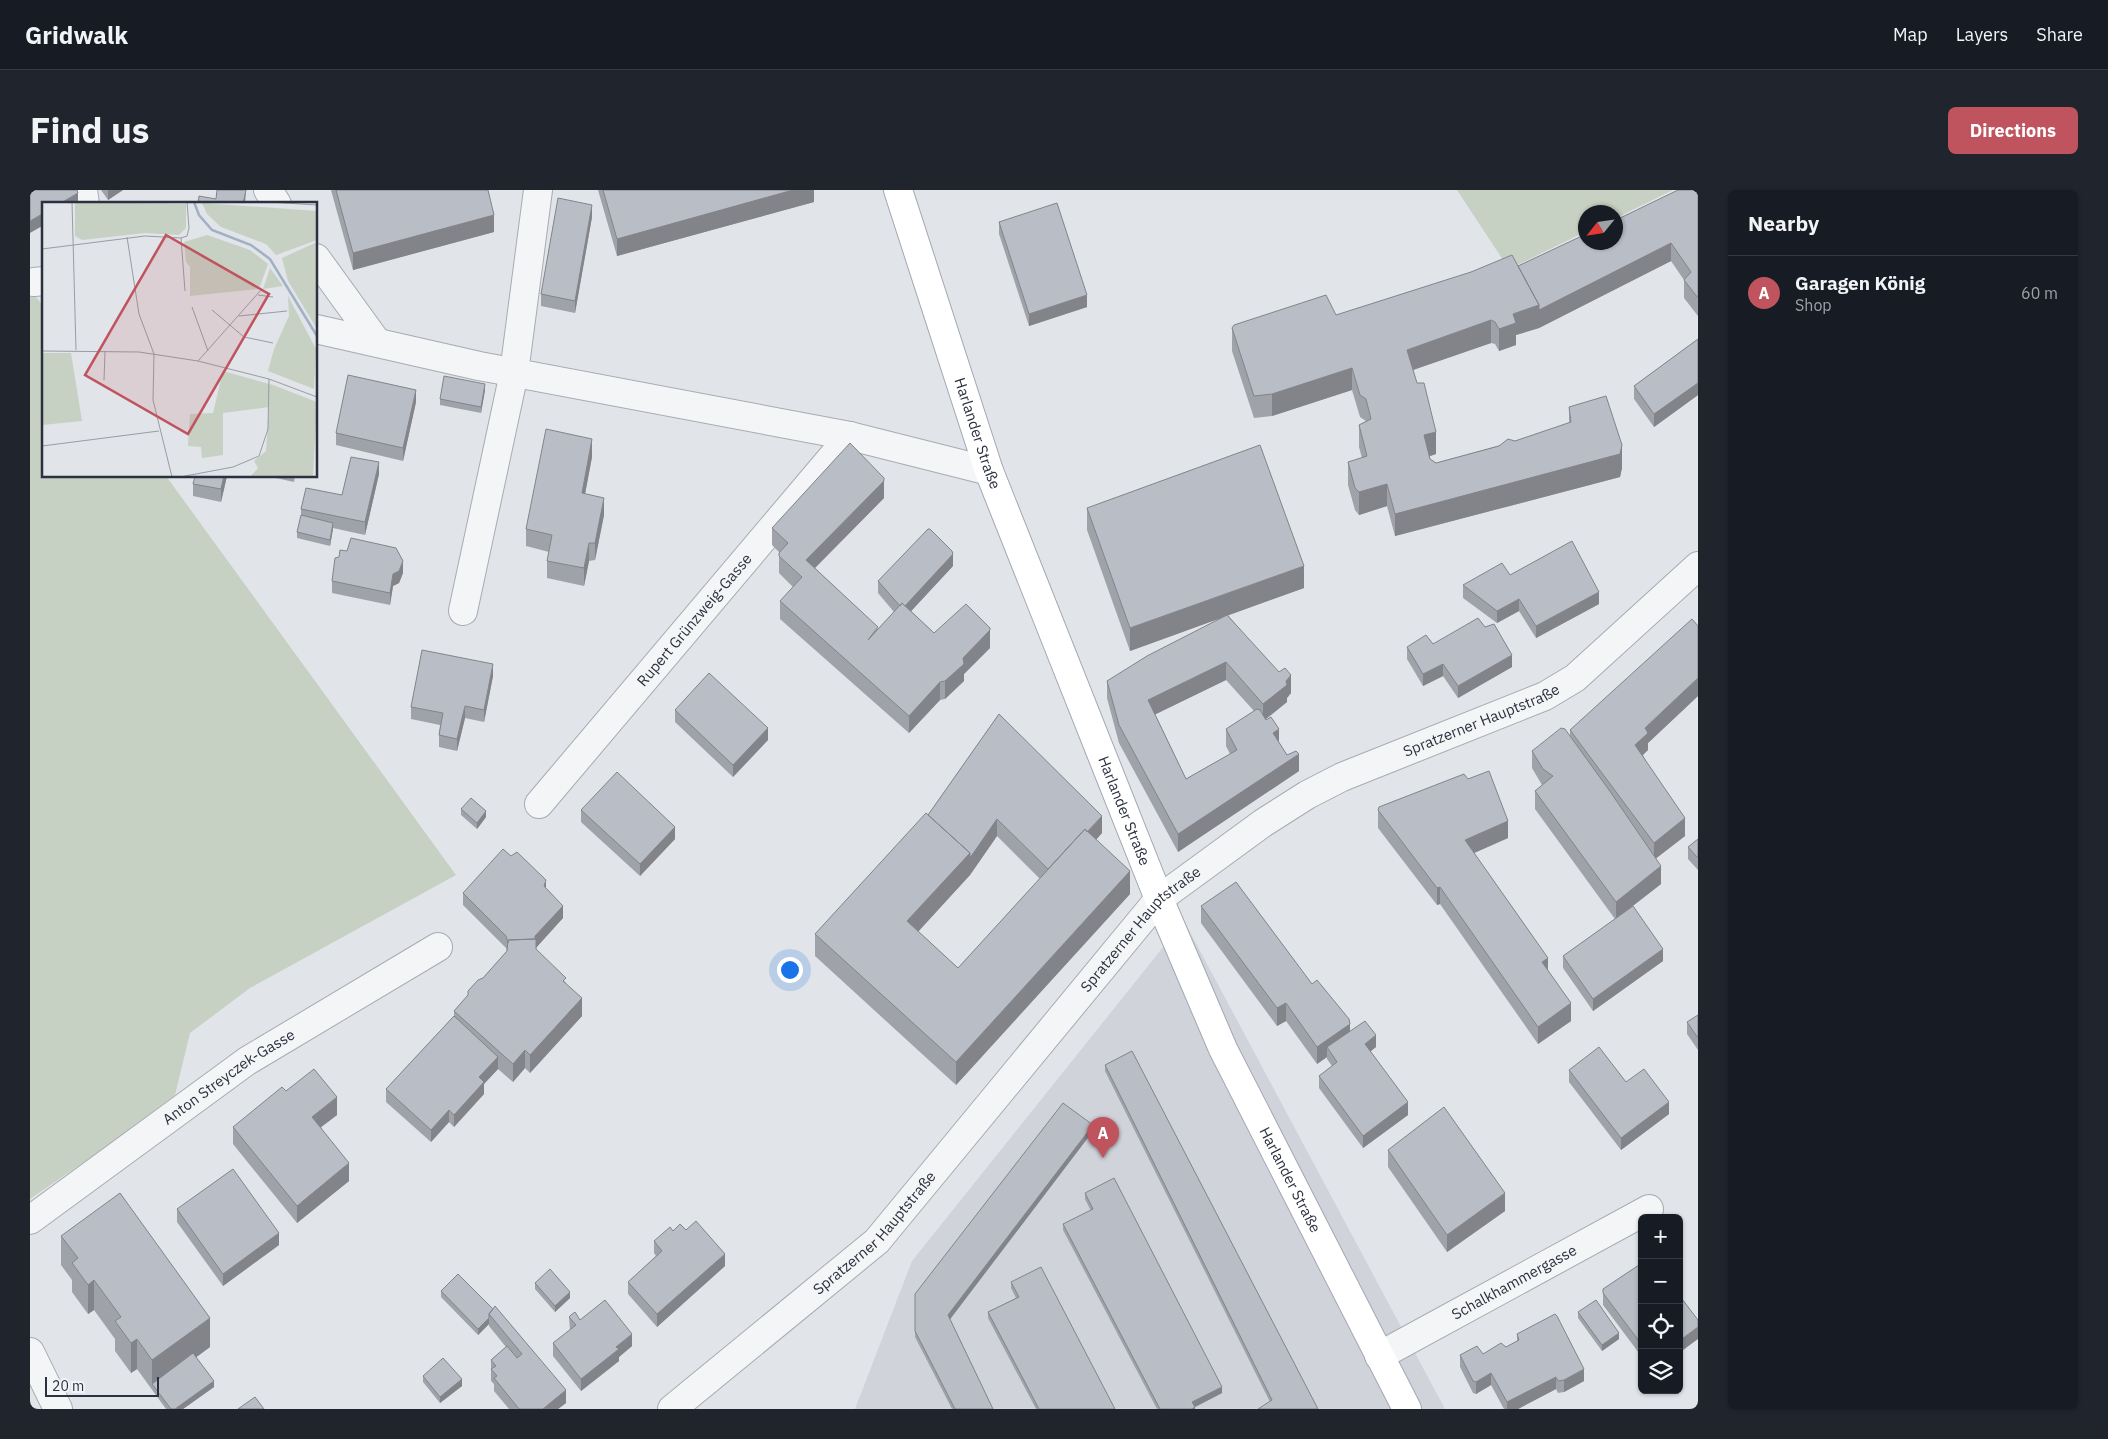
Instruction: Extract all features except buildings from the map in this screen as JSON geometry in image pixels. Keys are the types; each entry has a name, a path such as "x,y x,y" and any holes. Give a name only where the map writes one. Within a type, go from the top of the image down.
{"main road":[{"name":"Harlander Straße","path":"898,190 990,471 1159,899 1223,1049 1407,1409"}],"street":[{"path":"268,190 276,202"},
{"path":"463,610 514,373 538,190"},
{"path":"318,261 376,341"},
{"path":"318,329 514,373 850,436 990,471"},
{"name":"Rupert Grünzweig-Gasse","path":"540,804 850,436"},
{"name":"Spratzerner Hauptstraße","path":"672,1409 877,1241 1159,899 1307,795 1342,777 1546,696 1575,678 1698,566"},
{"name":"Anton Streyczek-Gasse","path":"30,1220 247,1061 438,947"},
{"name":"Schalkhammergasse","path":"1379,1356 1649,1210"},
{"path":"30,1352 58,1409"}],"shaded area":[{"path":"1184,921 1445,1409 855,1409 912,1261"}],"green space":[{"path":"1457,190 1673,190 1623,215 1623,205 1578,205 1578,235 1509,269"},
{"path":"30,297 36,297 42,304 42,478 167,478 456,875 250,988 190,1033 175,1095 100,1151 30,1199"}],"place":[{"name":"Garagen König","path":"1103,1158"}]}
